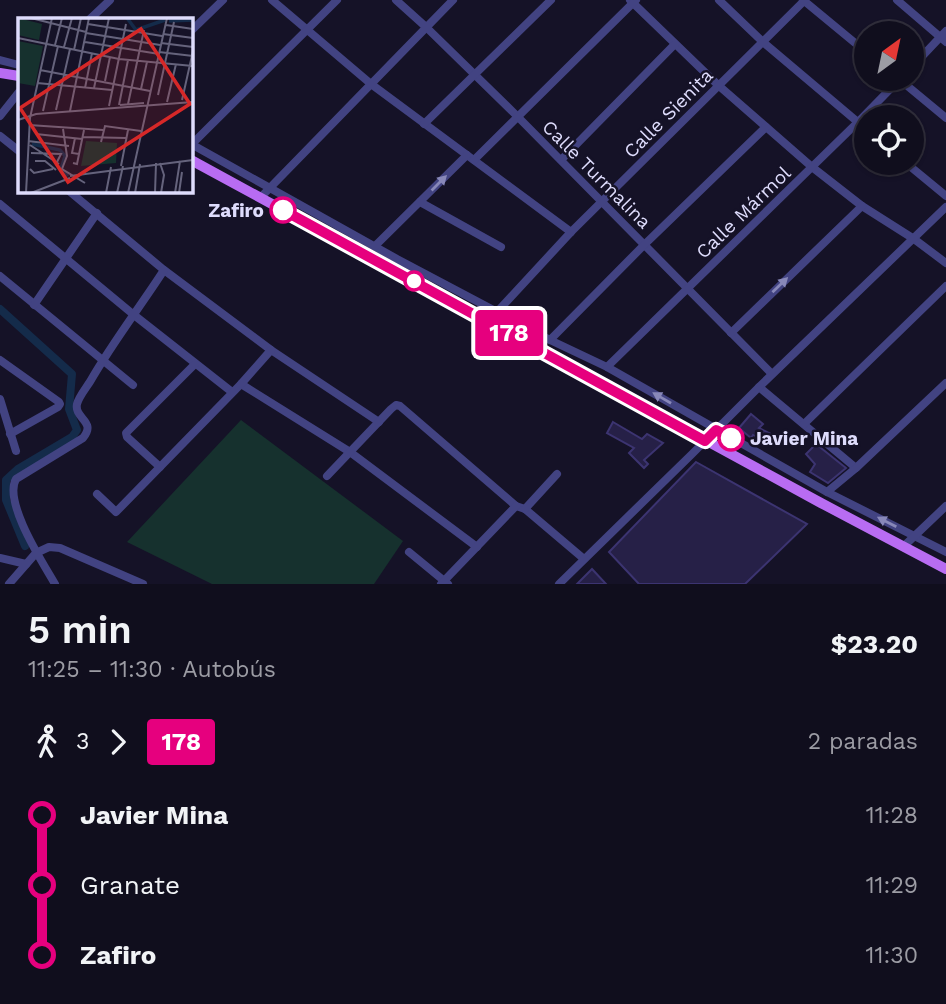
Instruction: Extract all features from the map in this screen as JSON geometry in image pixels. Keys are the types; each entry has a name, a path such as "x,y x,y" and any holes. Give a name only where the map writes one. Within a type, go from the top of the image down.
{"main road":[{"path":"0,73 18,76"},
{"path":"192,161 705,441 946,569"}],"street":[{"path":"91,18 110,0"},
{"path":"192,30 223,0"},
{"path":"272,0 370,84 571,232"},
{"path":"192,143 337,0"},
{"name":"Calle Turmalina","path":"396,0 517,116 772,374"},
{"path":"260,198 453,0"},
{"path":"424,124 551,0"},
{"path":"719,0 762,41 854,119"},
{"path":"804,0 854,42"},
{"name":"Calle Sienita","path":"497,312 571,232 804,0"},
{"path":"897,0 944,37 924,56"},
{"path":"375,246 517,116 633,1 718,85 812,167 862,206 946,262"},
{"path":"561,160 675,44"},
{"path":"0,60 18,65"},
{"name":"Calle Mármol","path":"875,105 888,91"},
{"path":"914,91 946,118"},
{"path":"0,116 18,93"},
{"name":"Calle Mármol","path":"607,367 854,126"},
{"path":"550,340 766,127"},
{"path":"0,136 18,150"},
{"path":"192,145 397,259 607,367 827,492 946,552"},
{"path":"227,180 234,168"},
{"path":"921,175 946,196"},
{"path":"70,192 164,270 271,350 379,422"},
{"path":"420,202 501,247"},
{"path":"0,204 195,365 232,392"},
{"path":"731,333 862,206"},
{"path":"559,584 946,207"},
{"path":"34,305 97,213"},
{"path":"55,584 36,553 21,520 13,483 86,435 88,425 78,411 77,403 164,270"},
{"path":"0,276 133,385"},
{"path":"804,424 946,286"},
{"path":"97,494 116,512 271,350"},
{"path":"576,370 585,356"},
{"path":"0,360 59,401 60,405 10,434"},
{"path":"160,467 127,437 126,433 195,365"},
{"path":"827,492 946,383"},
{"path":"241,384 350,452 477,547"},
{"path":"759,387 856,468"},
{"path":"0,399 16,451"},
{"path":"327,476 396,405 584,559"},
{"path":"409,552 444,583 477,547 557,474"},
{"path":"904,546 946,506"},
{"path":"9,584 36,553 49,547 60,548 143,584"},
{"path":"0,558 26,564"}],"green space":[{"path":"241,420 403,541 374,584 212,584 127,542"}],"building":[{"path":"751,414 763,424 759,428 779,438 775,446 753,435 751,438 739,428"},
{"path":"613,422 642,439 647,434 663,443 644,460 648,464 644,468 629,453 634,448 607,433"},
{"path":"816,444 846,468 828,483 810,472 815,464 806,454"},
{"path":"696,462 807,524 745,584 639,584 609,552"},
{"path":"592,569 606,584 577,584"}],"waterway":[{"path":"0,309 72,374 69,409 77,430 72,437 18,469 6,480 6,500 25,546"}],"bus line":[{"name":"178","path":"283,210 705,441 716,430 731,438"}],"place":[{"name":"Zafiro","path":"283,210"},
{"name":"Javier Mina","path":"731,438"}]}
